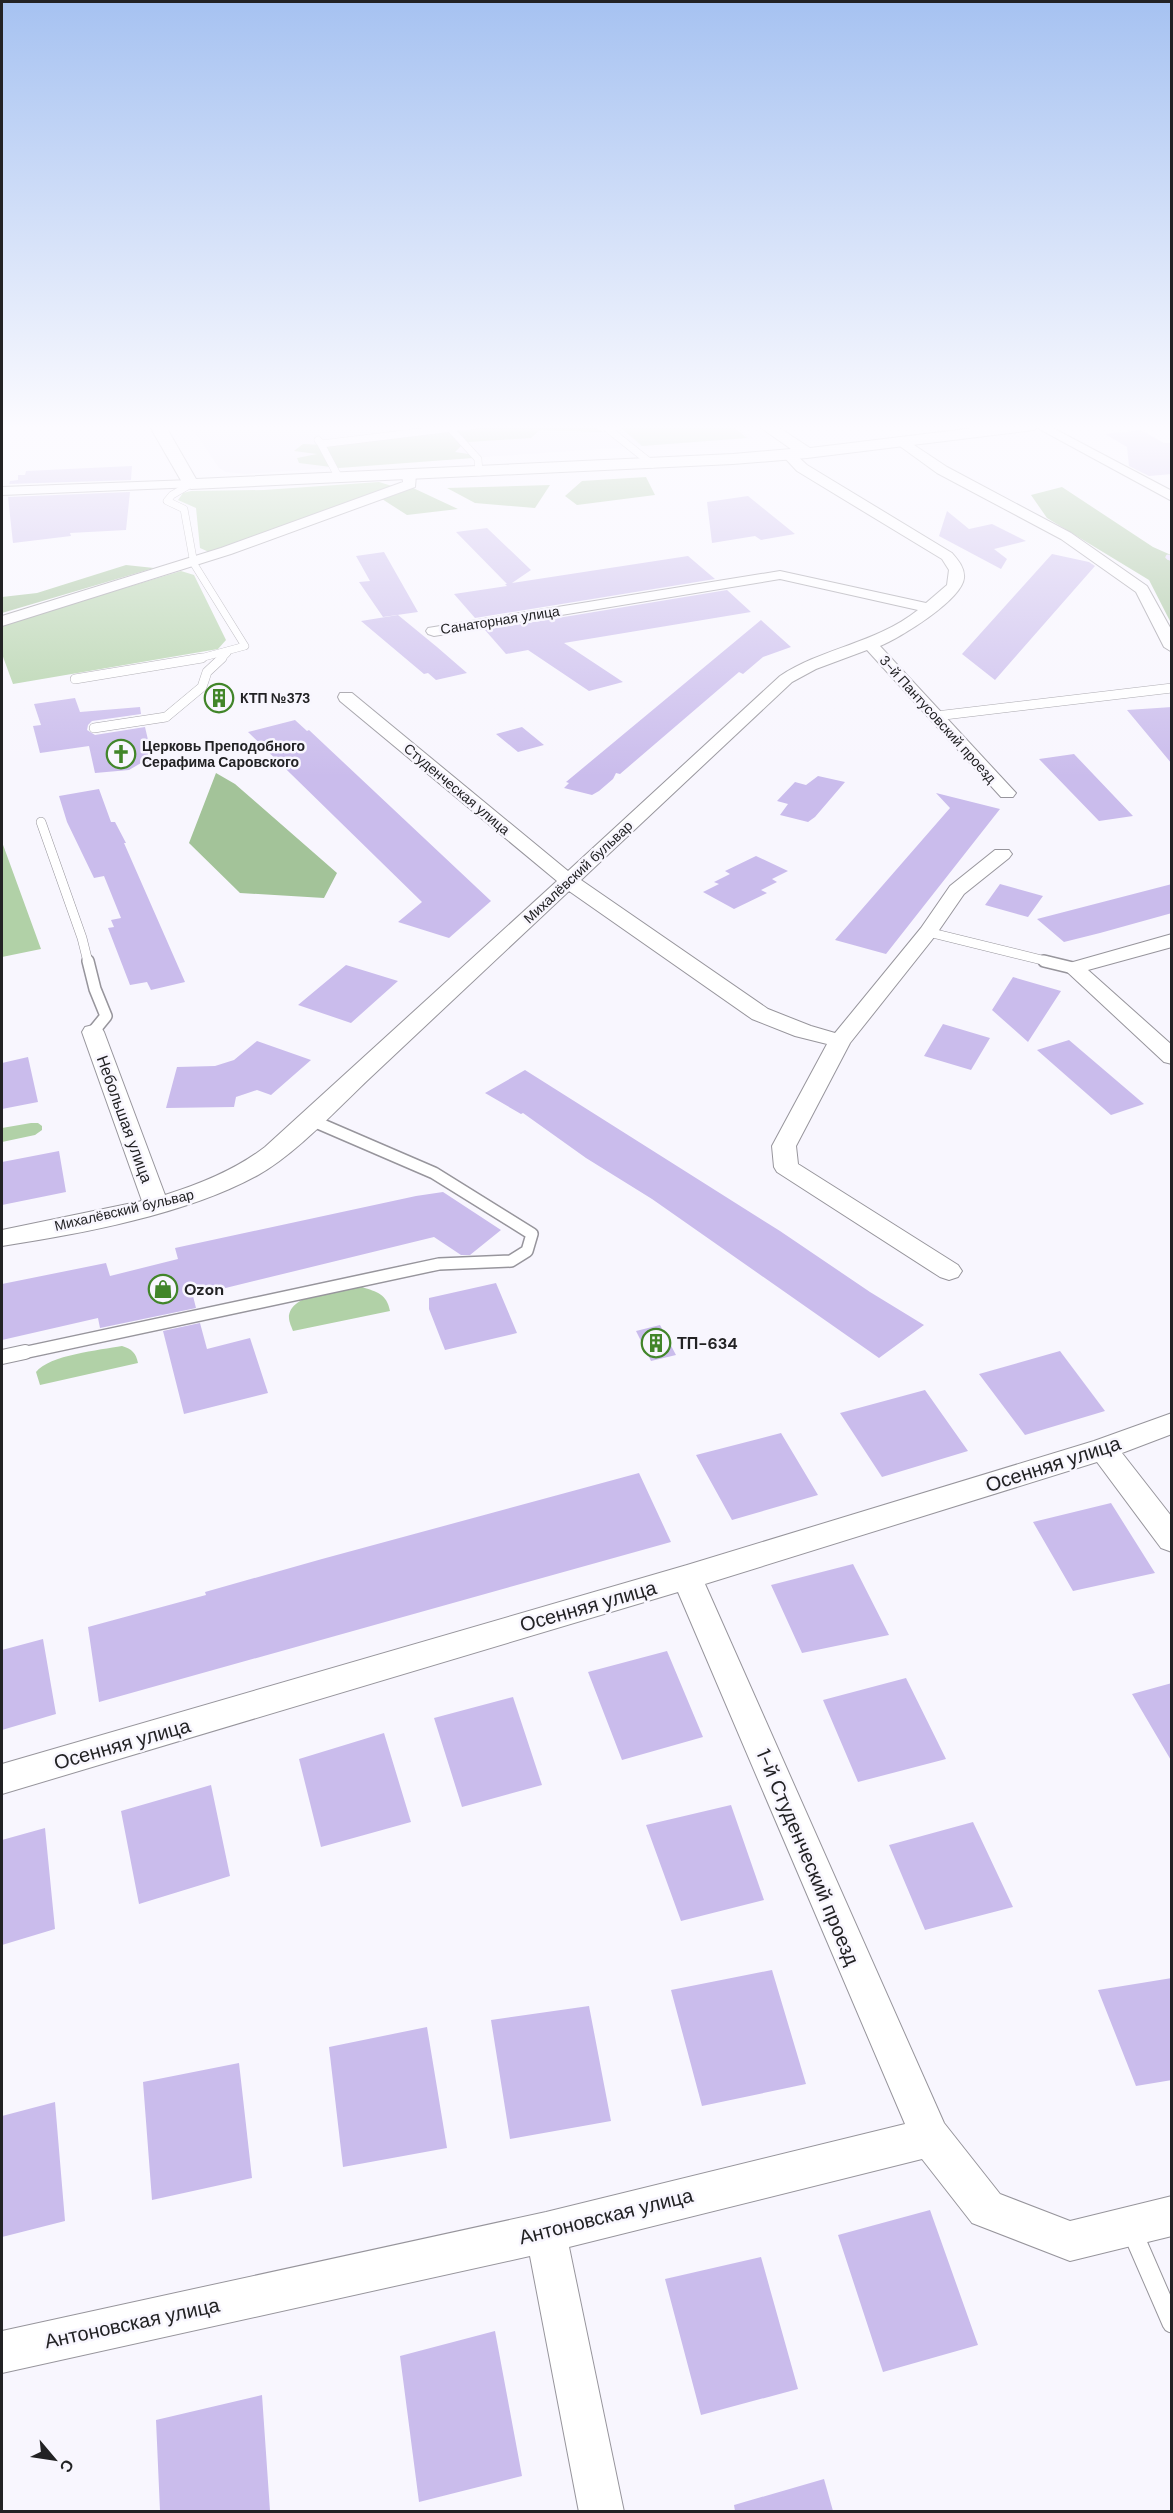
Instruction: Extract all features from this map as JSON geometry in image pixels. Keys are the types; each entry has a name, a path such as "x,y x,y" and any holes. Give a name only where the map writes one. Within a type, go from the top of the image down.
{"street":[{"path":"2,621 195,561 247,542"},
{"name":"Михалёвский бульвар","path":"2,1238 156,1205 202,1192 251,1169 310,1120 786,679 800,669 870,644 903,629 954,587 958,578 957,568 947,556 924,542"},
{"path":"1075,542 1142,589 1172,647"},
{"name":"Санаторная улица","path":"434,631 780,575 928,608"},
{"name":"3-й Пантусовский проезд","path":"870,644 1007,794"},
{"name":"Студенческая улица","path":"346,697 567,880 760,1014 803,1031 840,1041"},
{"path":"949,1271 786,1167 784,1146 840,1041 928,932 957,890 1002,854"},
{"path":"1073,968 1172,940"},
{"path":"1073,968 1172,1057"},
{"name":"Небольшая улица","path":"93,1032 156,1205"},
{"name":"Осенняя улица","path":"2,1779 687,1577 1103,1449 1172,1423"},
{"path":"1103,1449 1172,1540"},
{"name":"1-й Студенческий проезд","path":"687,1577 930,2137"},
{"path":"930,2137 986,2209 1070,2241 1172,2216"},
{"name":"Антоновская улица","path":"2,2352 546,2232 930,2137"},
{"path":"546,2232 602,2511"}],"lane":[{"path":"75,679 228,652 245,646 195,561 191,542"},
{"path":"94,728 166,717 202,687 207,672 228,652"},
{"path":"936,716 1172,688"},
{"path":"41,822 82,938 95,989 106,1016 93,1032"},
{"path":"928,932 1073,968"},
{"path":"2,1357 439,1264 511,1261 527,1251 532,1234 434,1173 310,1120"},
{"path":"1130,2227 1172,2324"}],"green space":[{"path":"199,542 242,542 209,552 200,548"},
{"path":"1087,542 1146,542 1171,555 1171,623 1149,580"},
{"path":"126,565 154,568 2,613 2,597 37,593"},
{"path":"181,571 194,575 226,640 218,649 13,684 2,654 2,625"},
{"path":"216,773 235,784 337,873 324,898 240,893 189,843"},
{"path":"2,842 41,949 2,957"},
{"path":"38,1123 42,1126 42,1130 35,1135 2,1142 2,1128"},
{"path":"362,1287 384,1297 390,1311 293,1331 289,1318 291,1309 298,1303 318,1294"},
{"path":"122,1346 133,1352 138,1363 40,1385 36,1372 52,1361 76,1354"}],"building":[{"path":"466,542 502,542 531,570 512,583 688,556 715,579 475,618 454,594 507,586 505,584 507,584"},
{"path":"951,542 1021,542 994,549 1007,559 1001,569"},
{"path":"384,552 418,612 383,617 359,582 370,581 356,556"},
{"path":"1052,554 1089,562 1095,566 995,680 962,654"},
{"path":"727,590 751,612 564,643 623,682 589,691 528,650 506,654 485,630"},
{"path":"398,615 467,673 436,680 428,673 424,674 361,621"},
{"path":"761,620 791,647 763,657 743,674 739,672 620,774 616,773 613,779 599,791 592,795 564,788 569,783 566,782"},
{"path":"75,698 80,712 140,707 141,714 92,721 87,730 95,735 145,727 152,757 148,757 149,762 141,763 129,770 95,773 89,746 40,753 33,726 41,725 34,704"},
{"path":"1172,707 1172,764 1127,710"},
{"path":"295,720 307,731 309,730 491,901 449,938 398,922 422,902 248,732"},
{"path":"522,727 544,745 518,752 496,734"},
{"path":"1074,754 1133,816 1099,821 1039,759"},
{"path":"818,776 845,782 808,822 780,815 788,804 777,801 795,782 806,785"},
{"path":"99,789 111,822 115,822 126,843 124,843 185,982 151,990 147,982 130,985 108,928 114,927 111,920 121,918 104,876 94,878 67,822 59,796"},
{"path":"936,793 1000,809 886,954 835,940 950,808"},
{"path":"756,856 788,871 772,879 777,882 761,890 767,893 734,909 703,892 719,884 714,882 730,874 725,871"},
{"path":"1000,884 1043,896 1028,917 985,905"},
{"path":"1172,884 1172,913 1100,933 1064,942 1037,919"},
{"path":"346,965 398,981 351,1023 298,1005"},
{"path":"1013,977 1061,991 1028,1042 992,1010"},
{"path":"943,1024 990,1038 971,1070 924,1056"},
{"path":"1069,1040 1144,1104 1111,1115 1037,1050"},
{"path":"257,1041 311,1060 271,1095 257,1090 236,1097 234,1107 166,1108 177,1067 215,1066 234,1060"},
{"path":"28,1057 38,1102 2,1109 2,1063"},
{"path":"525,1070 924,1325 879,1358 652,1199 586,1158 523,1113 521,1114 485,1093"},
{"path":"59,1151 66,1192 2,1205 2,1162"},
{"path":"443,1192 501,1230 470,1255 461,1255 434,1237 193,1296 196,1308 100,1328 98,1318 2,1340 2,1284 106,1263 110,1276 178,1259 175,1248"},
{"path":"496,1283 517,1333 445,1350 429,1309 429,1298"},
{"path":"200,1323 207,1349 250,1338 268,1393 184,1414 163,1331"},
{"name":"ТП-634","path":"660,1325 676,1355 651,1361 636,1331"},
{"path":"1060,1351 1105,1411 1025,1435 979,1374"},
{"path":"925,1390 968,1451 882,1477 840,1413"},
{"path":"781,1433 818,1495 732,1520 696,1455"},
{"path":"639,1473 671,1542 99,1702 88,1627 206,1595 205,1592 322,1559"},
{"path":"1111,1503 1155,1573 1073,1591 1033,1522"},
{"path":"853,1564 889,1635 802,1653 771,1585"},
{"path":"43,1639 56,1714 2,1730 2,1650"},
{"path":"667,1651 703,1737 622,1760 588,1672"},
{"path":"906,1678 946,1759 858,1782 823,1700"},
{"path":"1172,1683 1172,1762 1132,1694"},
{"path":"513,1697 542,1785 462,1807 434,1718"},
{"path":"384,1733 411,1822 321,1847 299,1759"},
{"path":"211,1785 230,1876 139,1904 121,1811"},
{"path":"731,1805 764,1900 681,1921 646,1825"},
{"path":"973,1822 1013,1907 925,1930 889,1845"},
{"path":"45,1828 55,1929 2,1945 2,1840"},
{"path":"772,1970 806,2084 702,2106 671,1990"},
{"path":"1172,1978 1172,2080 1136,2086 1098,1990"},
{"path":"589,2006 611,2121 510,2139 491,2020"},
{"path":"427,2027 447,2148 343,2167 329,2047"},
{"path":"239,2063 252,2178 152,2200 143,2082"},
{"path":"55,2102 65,2221 2,2237 2,2116"},
{"path":"930,2210 978,2345 883,2372 838,2235"},
{"path":"761,2257 798,2389 701,2415 665,2279"},
{"path":"495,2331 522,2476 419,2502 400,2356"},
{"path":"262,2395 270,2511 160,2511 156,2420"},
{"path":"824,2479 833,2511 735,2511 734,2505"}],"waterway":[{"path":"1168,557 1172,559"}],"place":[{"name":"КТП №373","path":"219,698"},
{"name":"Церковь Преподобного Серафима Саровского","path":"121,754"},
{"name":"Ozon","path":"163,1289"},
{"name":"ТП-634","path":"656,1343"}]}
